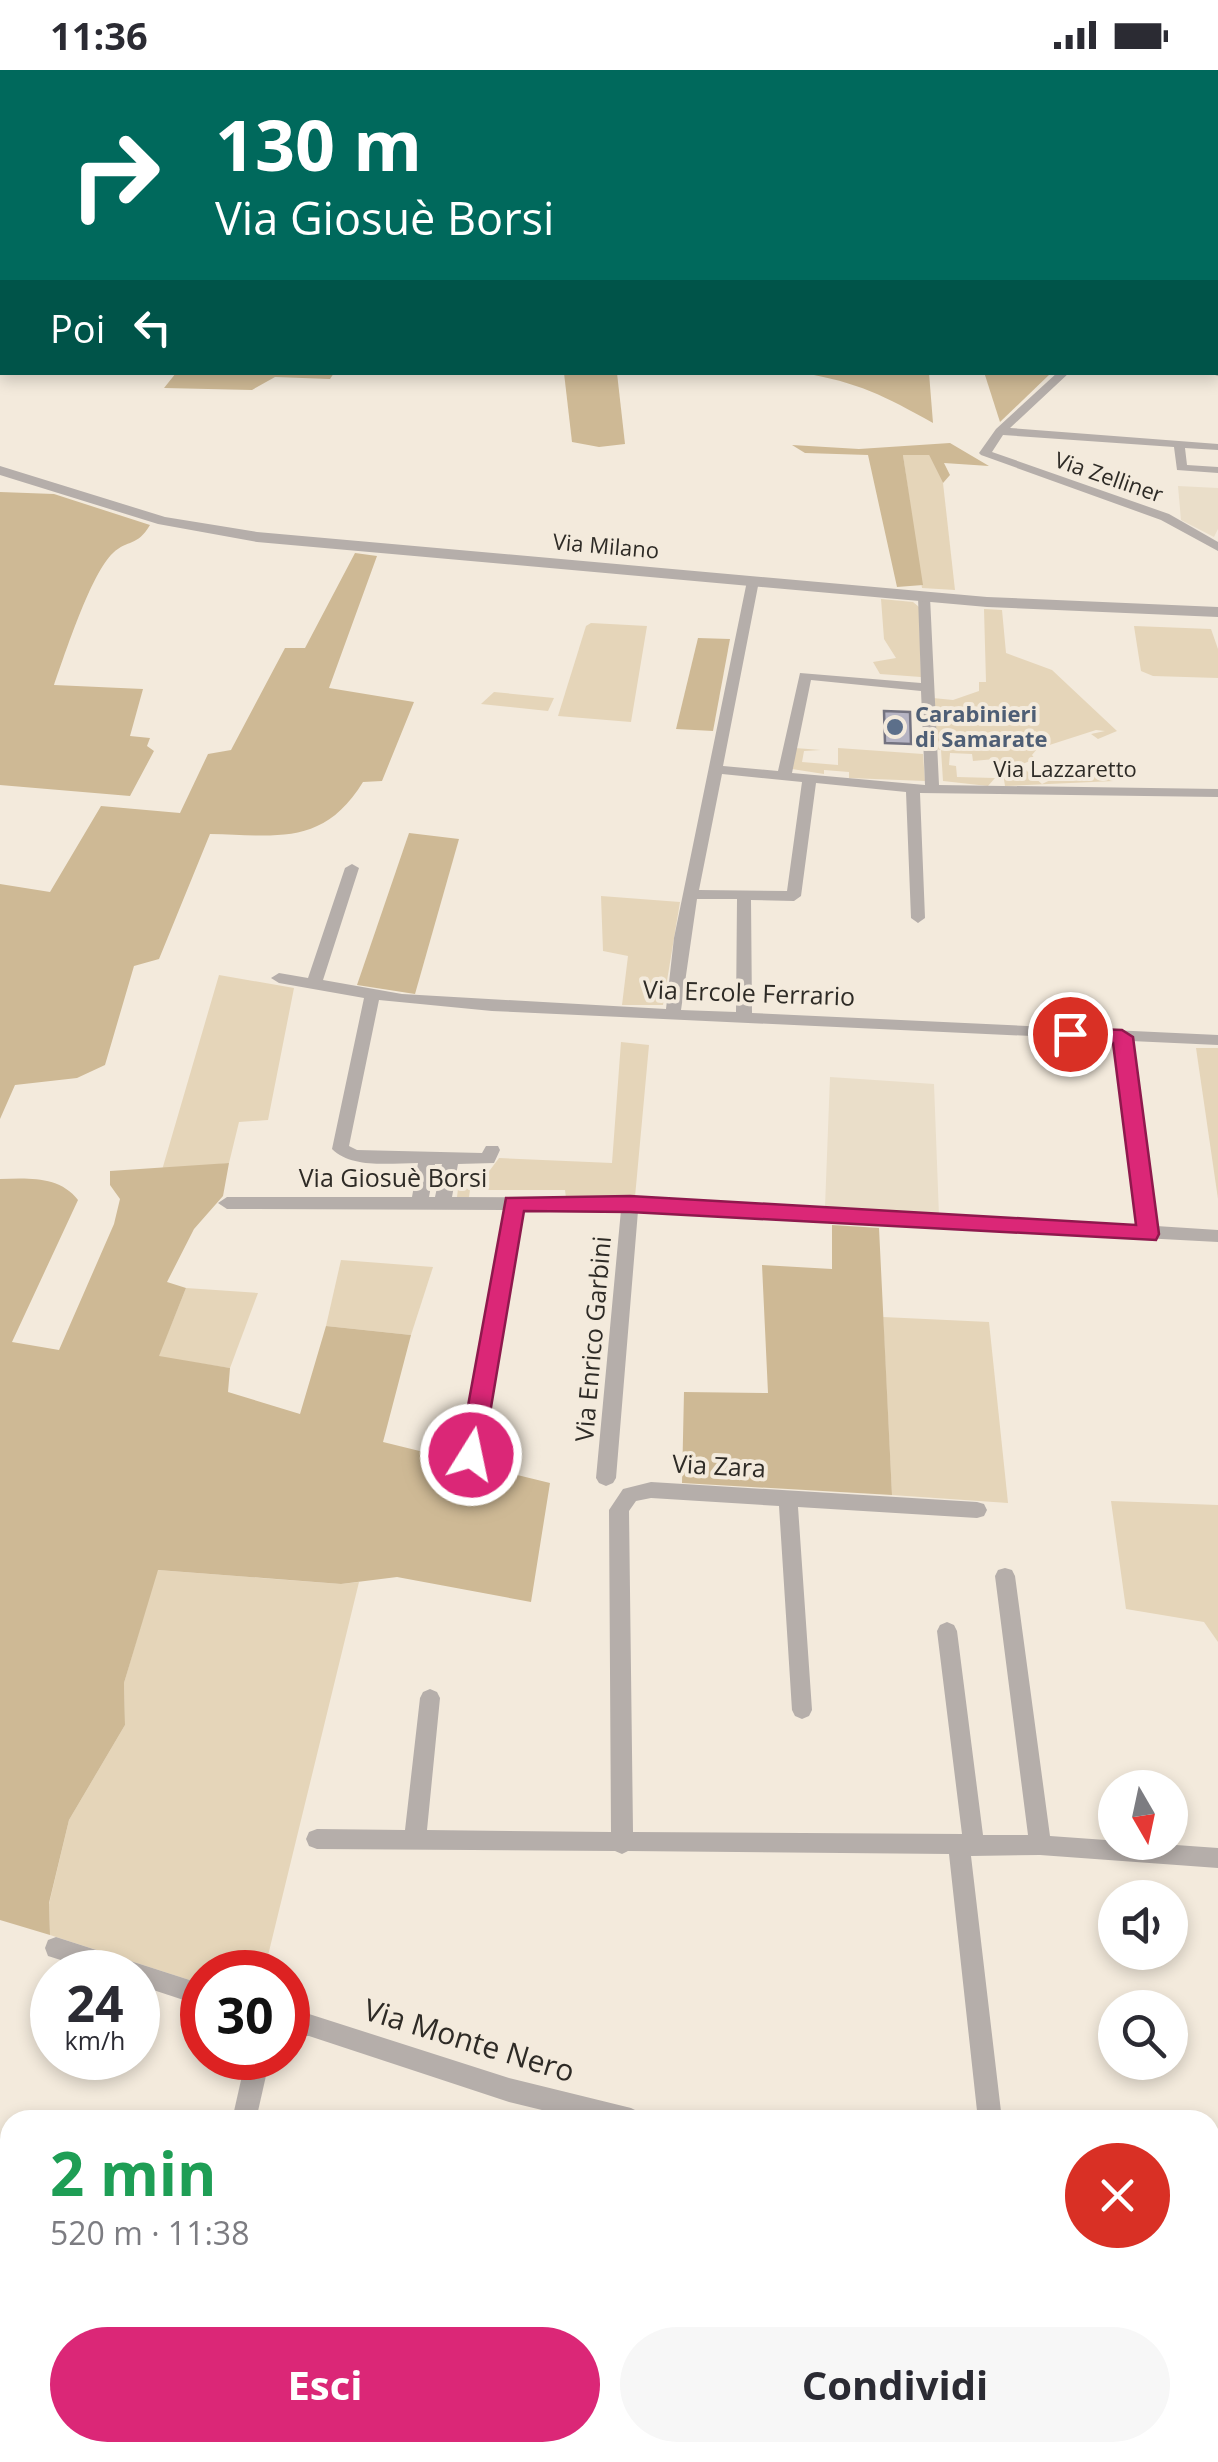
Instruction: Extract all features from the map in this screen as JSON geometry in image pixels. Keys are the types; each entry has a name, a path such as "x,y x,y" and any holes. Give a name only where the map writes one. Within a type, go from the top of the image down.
{"street":[{"path":"1000,430 1062,375"},
{"path":"1000,430 1218,448"},
{"name":"Via Zelliner","path":"1000,430 984,450 1002,461 1176,521 1218,547"},
{"path":"1178,442 1181,468 1218,470"},
{"name":"Via Milano","path":"0,470 146,517 217,532 924,596 1218,612"},
{"path":"673,1013 691,894 753,581"},
{"path":"924,596 932,790"},
{"path":"784,778 805,676 928,688"},
{"name":"Via Lazzaretto","path":"716,770 913,790 1218,793"},
{"path":"691,894 794,896 809,781"},
{"path":"913,790 918,918"},
{"path":"314,983 352,868"},
{"path":"744,895 744,1016"},
{"name":"Via Ercole Ferrario","path":"279,978 372,993 510,1007 1218,1040"},
{"path":"372,993 340,1148 354,1156 426,1159 488,1159 492,1150"},
{"path":"1122,1037 1148,1234"},
{"path":"420,1202 426,1159"},
{"path":"444,1202 451,1159"},
{"name":"Via Giosuè Borsi","path":"227,1203 630,1204 1218,1236"},
{"path":"471,1455 514,1204"},
{"name":"Via Enrico Garbini","path":"606,1478 630,1204"},
{"name":"Via Zara","path":"622,1844 620,1510 630,1494 651,1490 977,1510"},
{"path":"788,1498 802,1710"},
{"path":"1005,1576 1040,1845"},
{"path":"948,1631 989,2110"},
{"path":"414,1840 430,1698"},
{"path":"317,1839 1040,1845 1218,1858"},
{"path":"56,1948 180,1988"},
{"name":"Via Monte Nero","path":"310,2026 510,2090 591,2110"},
{"path":"246,2110 253,2080"}],"shaded area":[{"path":"174,375 333,375 330,379 275,377 252,390 164,388"},
{"path":"564,375 617,375 625,444 599,447 572,442"},
{"path":"812,375 929,375 933,423 870,391"},
{"path":"985,375 1049,375 1000,422"},
{"path":"950,443 989,466 944,463 950,475 943,483 929,455 903,455 923,585 897,587 868,455 805,453 792,445 859,449"},
{"path":"903,455 929,455 943,483 955,590 922,588"},
{"path":"1178,486 1218,488 1218,529 1214,537 1181,520"},
{"path":"0,492 54,494 150,525 141,537 113,553 96,578 54,685 143,689 130,736 150,738 147,746 154,751 130,796 0,785"},
{"path":"355,553 377,556 329,688 414,702 382,781 363,782 332,818 296,833 210,834 159,959 134,966 105,1065 77,1078 15,1085 0,1119 0,884 50,892 101,806 180,813 208,754 231,750 285,648 305,648"},
{"path":"881,599 913,602 919,607 921,677 880,674 873,662 896,658 884,639"},
{"path":"984,609 1002,610 1006,653 1052,670 1117,731 1098,739 1091,734 1105,731 1096,730 1037,749 1032,755 1035,759 1020,765 1042,784 1061,775 1071,780 1100,772 1114,781 1005,786 1002,767 995,759 973,761 972,754 950,753 949,765 956,766 957,777 995,778 988,786 943,781 941,750 935,749 933,698 953,700 979,691 979,682 986,682"},
{"path":"586,626 647,626 631,722 558,716"},
{"path":"1134,626 1211,629 1218,649 1218,678 1153,676 1141,671"},
{"path":"698,638 730,639 713,731 676,729"},
{"path":"494,692 554,698 548,711 481,704"},
{"path":"795,748 821,750 804,751 802,762 838,765 838,748 923,754 925,781 849,778 849,772 824,770 824,774 792,769"},
{"path":"409,833 459,839 415,994 357,985"},
{"path":"601,896 680,902 663,1005 622,1005 628,956 603,951"},
{"path":"219,975 294,988 268,1120 239,1122 229,1163 162,1170"},
{"path":"621,1042 649,1045 635,1197 566,1198 565,1190 470,1190 469,1197 457,1197 460,1173 490,1170 499,1158 612,1163"},
{"path":"1196,1048 1218,1048 1218,1199"},
{"path":"830,1077 934,1084 939,1216 825,1207"},
{"path":"229,1163 223,1196 194,1229 167,1282 186,1288 159,1356 230,1368 228,1392 300,1414 326,1326 411,1335 383,1442 550,1483 531,1602 397,1577 341,1584 158,1570 124,1683 125,1725 69,1820 49,1903 50,1935 0,1920 0,1179 53,1183 78,1200 12,1342 59,1350 114,1224 120,1199 110,1185 110,1171"},
{"path":"832,1225 879,1228 892,1495 682,1483 684,1392 768,1393 762,1265 832,1269"},
{"path":"341,1260 433,1267 411,1335 326,1326"},
{"path":"186,1288 258,1293 230,1368 158,1357"},
{"path":"883,1317 989,1322 1008,1503 892,1495"},
{"path":"1111,1501 1218,1505 1218,1642 1204,1622 1126,1609"},
{"path":"157,1570 341,1584 359,1582 269,1950 180,1950 180,1977 160,1970 160,1950 97,1950 50,1935 49,1904 69,1820 125,1725 124,1683"}],"building":[{"name":"Carabinieri di Samarate","path":"884,711 910,712 911,744 885,743"}],"place":[{"name":"Carabinieri di Samarate","path":"895,727"}],"route":[{"path":"471,1455 514,1204 630,1204 1148,1234 1122,1037 1070,1034"}]}
